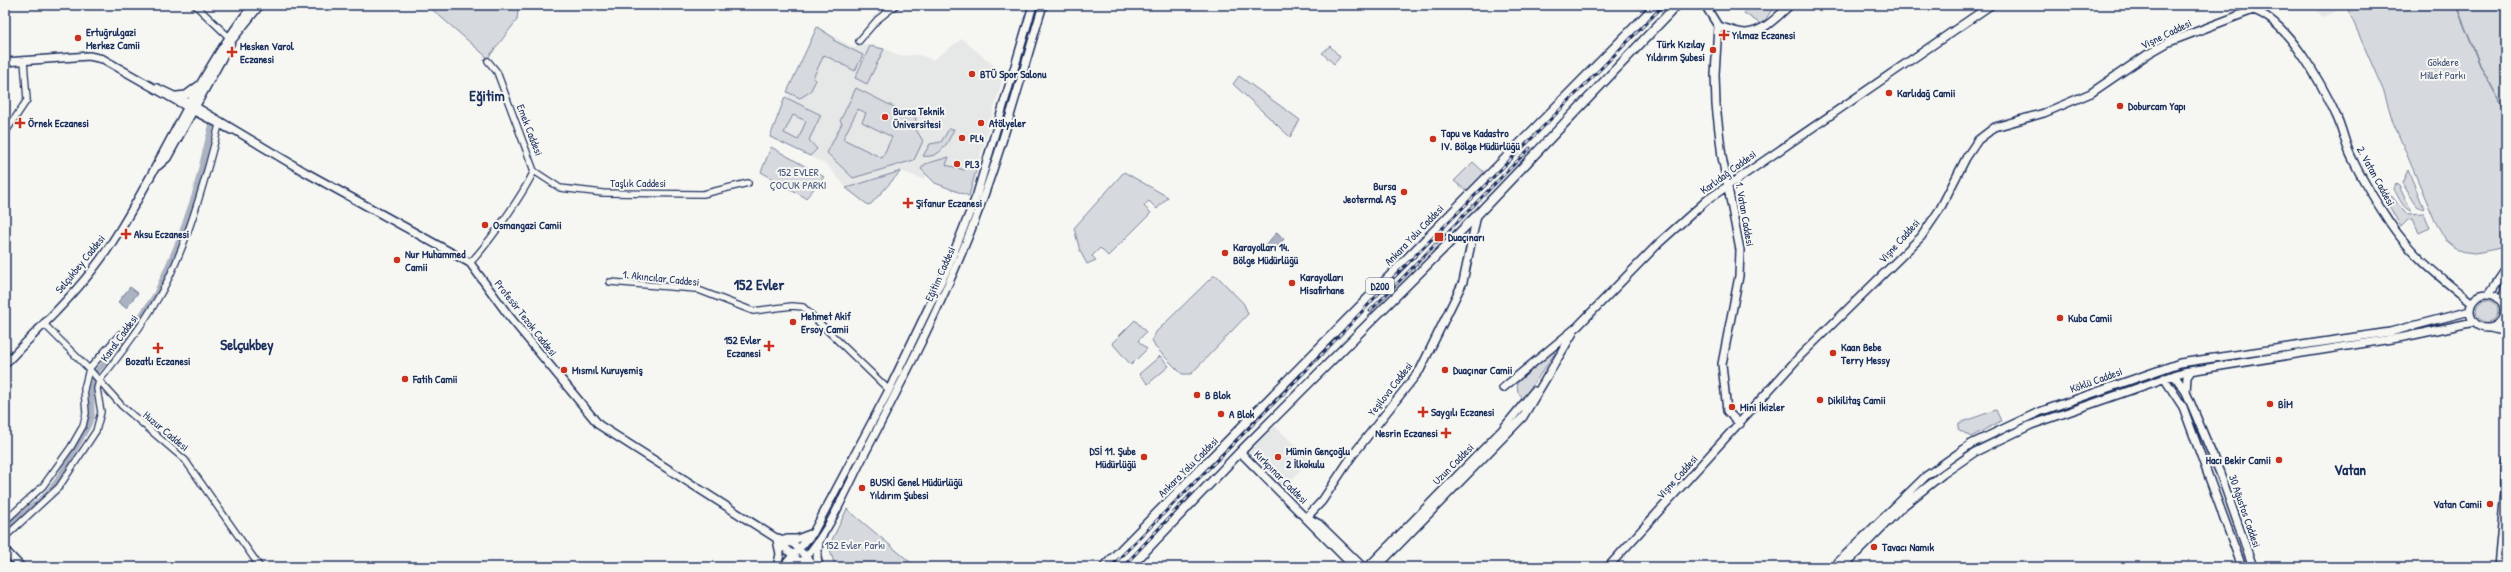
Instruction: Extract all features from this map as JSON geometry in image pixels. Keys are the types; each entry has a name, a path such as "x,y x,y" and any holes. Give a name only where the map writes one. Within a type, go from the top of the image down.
{"highway":[{"name":"Ankara Yolu Caddesi","path":"1104,567 1656,5"},
{"name":"D200","path":"1130,567 1240,452 1477,215 1677,5"}],"main road":[{"path":"177,96 190,93 202,81 254,5"},
{"path":"192,107 230,38 260,5"},
{"name":"Eğitim Caddesi","path":"783,567 801,549 813,533 889,390 948,267 974,202 1032,5"},
{"name":"Eğitim Caddesi","path":"820,537 897,390 957,264 983,198 1043,5"},
{"path":"1705,5 1718,26 1745,33 1757,30 1773,21 1790,5"},
{"name":"Karlıdağ Caddesi","path":"1503,388 1578,326 1659,243 1728,183 1991,5"},
{"name":"2. Vatan Caddesi","path":"2252,7 2265,15 2284,33 2314,73 2337,116 2352,159 2390,223 2409,249 2425,265 2472,303"},
{"name":"Vişne Caddesi","path":"1608,567 1740,424 1801,355 1921,236 1940,209 1970,152 1987,133 1995,127 2068,104 2103,86 2157,48 2252,7"},
{"name":"1. Vatan Caddesi","path":"1718,26 1715,74 1716,105 1722,157 1740,250 1739,276 1722,364 1727,411 1740,424"},
{"path":"5,62 89,56 103,59 242,134"},
{"path":"192,107 202,81"},
{"path":"153,87 177,96 219,125 242,134"},
{"name":"Selçukbey Caddesi","path":"5,364 43,323 111,244 156,167 167,158 192,107"},
{"name":"Profesör Tezok Caddesi","path":"242,134 470,263 509,316 599,425 776,538"},
{"name":"Yeşilova Caddesi","path":"1307,517 1322,501 1352,456 1420,370 1463,282 1477,215"},
{"path":"2489,294 2506,269"},
{"path":"2489,328 2499,323 2505,314 2502,302 2506,284"},
{"path":"2502,302 2499,298 2489,294 2478,297 2472,303 2470,311 2474,322 2484,328 2506,332"},
{"name":"Köklü Caddesi","path":"1833,567 1926,476 1971,444 2039,412 2180,363 2418,326 2470,311"},
{"name":"Köklü Caddesi","path":"1843,567 1902,507 1943,474 1975,452 2030,425 2152,382 2191,371 2431,332 2474,322"},
{"name":"Uzun Caddesi","path":"1368,567 1502,430 1548,371 1578,326"},
{"name":"Uzun Caddesi","path":"1377,567 1523,417 1548,371"},
{"path":"2186,392 2187,377 2191,371"},
{"name":"30 Ağustos Caddesi","path":"2174,375 2186,392 2220,473 2253,567"},
{"name":"30 Ağustos Caddesi","path":"2164,378 2178,396 2211,478 2242,567"},
{"path":"2152,382 2163,384 2178,396"},
{"name":"Kırkpınar Caddesi","path":"1240,452 1307,517 1354,567"},
{"path":"2498,567 2506,482 2506,461"},
{"name":"Kırkpınar Caddesi","path":"1307,517 1318,524 1363,567"},
{"path":"776,538 797,539 813,533"},
{"path":"776,538 794,556 800,566 820,537"},
{"path":"819,567 816,557 820,537"},
{"path":"776,538 794,544 801,549 808,556 815,567"},
{"path":"776,538 780,554 777,567"},
{"path":"5,550 21,567"}],"street":[{"path":"195,5 230,38"},
{"path":"859,41 877,20 896,5"},
{"path":"5,133 27,100 24,61"},
{"name":"Emek Caddesi","path":"470,263 480,254 534,171 496,72 488,61"},
{"name":"Kanal Caddesi","path":"99,381 130,342 158,298 170,274 193,214 211,160 219,125"},
{"name":"Taşlık Caddesi","path":"534,171 560,188 603,193 703,194 748,183"},
{"name":"1. Akıncılar Caddesi","path":"610,282 696,289 753,311 792,306 803,307 889,390"},
{"name":"Huzur Caddesi","path":"43,323 91,370 122,406 185,460 260,567"},
{"name":"Kanal Caddesi","path":"5,521 43,486 71,447 86,413 84,389 91,370 120,334"},
{"path":"5,537 59,487 96,431 100,412 97,389 99,381"}],"shaded area":[{"path":"2313,5 2332,5 2335,12 2322,17"},
{"name":"Bursa Teknik Üniversitesi","path":"817,27 854,48 859,43 888,50 898,56 919,55 933,60 962,39 1004,74 969,196 935,183 927,175 923,179 901,171 868,205 849,191 826,164 770,137"},
{"path":"1277,232 1284,239 1271,253 1264,247"},
{"path":"130,287 138,293 126,308 118,302"},
{"name":"Mümin Gençoğlu 2 İlkokulu","path":"1275,426 1310,460 1281,491 1247,454"}],"green space":[{"path":"427,5 513,5 518,11 517,20 488,58"},
{"path":"1749,5 1775,5 1762,25 1744,13"},
{"name":"Gökdere Millet Parkı","path":"2346,5 2506,5 2506,247 2476,253 2458,251 2447,242 2435,221 2393,122 2384,92"},
{"path":"817,27 834,38 833,40 863,55 855,71 824,55 813,78 816,80 810,92 800,98 787,92"},
{"path":"870,46 884,49 867,84 855,78"},
{"path":"1330,46 1340,57 1334,64 1322,53"},
{"path":"1239,76 1300,120 1290,137 1233,84"},
{"path":"856,88 916,118 915,128 923,141 914,160 853,178 827,153 842,123 840,121","holes":["858,109 866,113 862,122 892,137 882,158 843,139"]},
{"path":"785,97 821,115 809,140 817,149 810,156 770,137","holes":["793,115 806,121 798,140 784,133"]},
{"path":"949,129 954,129 943,148 935,155 923,156 930,144 941,142"},
{"name":"152 EVLER ÇOCUK PARKI","path":"771,147 824,177 806,198 761,172"},
{"path":"949,157 946,165 965,170 967,163 977,167 969,196 935,183 921,169 925,164"},
{"path":"1473,162 1486,174 1468,192 1454,181"},
{"path":"2408,170 2424,208 2423,209 2417,206 2402,183"},
{"path":"901,171 871,204 868,205 846,188"},
{"path":"1124,172 1168,197 1157,209 1149,201 1144,206 1151,213 1108,256 1100,248 1092,256 1096,260 1087,264 1080,251 1074,228"},
{"path":"2396,184 2399,186 2411,211 2403,205 2399,199 2394,189"},
{"path":"2386,189 2406,214 2424,213 2430,228 2419,233 2413,219 2408,220 2401,227 2383,195"},
{"path":"1213,276 1217,276 1244,304 1248,314 1191,374 1182,374 1155,347 1152,340 1156,332"},
{"path":"2487,300 2495,303 2498,311 2495,319 2487,322 2479,319 2476,311 2479,303"},
{"path":"1135,320 1146,332 1138,341 1147,349 1131,365 1112,343"},
{"path":"1553,351 1555,353 1524,398 1518,393 1517,383"},
{"path":"1160,356 1169,366 1148,384 1139,374"},
{"path":"1996,410 2001,421 1971,437 1958,429 1959,423"},
{"name":"152 Evler Parkı","path":"847,509 916,567 839,567 834,563 829,546"}],"waterway":[{"path":"2456,5 2480,65 2506,113"},
{"path":"5,528 44,497 57,481 87,428 92,417 91,388 97,371 122,344 156,294 178,243 194,197 211,128"}],"railway":[{"path":"1111,567 1287,390 1390,281 1664,5"},
{"path":"1370,311 1530,148"},
{"path":"1123,567 1191,494"}],"place":[{"name":"Yılmaz Eczanesi","path":"1724,35"},
{"name":"Ertuğrulgazi Merkez Camii","path":"78,38"},
{"name":"Türk Kızılay Yıldırım Şubesi","path":"1713,50"},
{"name":"Mesken Varol Eczanesi","path":"232,52"},
{"name":"BTÜ Spor Salonu","path":"972,74"},
{"name":"Karlıdağ Camii","path":"1889,93"},
{"name":"Doburcam Yapı","path":"2120,106"},
{"name":"Bursa Teknik Üniversitesi","path":"885,117"},
{"name":"Örnek Eczanesi","path":"20,123"},
{"name":"Atölyeler","path":"981,123"},
{"name":"PL4","path":"962,138"},
{"name":"Tapu ve Kadastro IV. Bölge Müdürlüğü","path":"1433,139"},
{"name":"PL3","path":"957,164"},
{"name":"Bursa Jeotermal AŞ","path":"1404,192"},
{"name":"Şifanur Eczanesi","path":"908,203"},
{"name":"Osmangazi Camii","path":"485,225"},
{"name":"Aksu Eczanesi","path":"126,234"},
{"name":"Duaçınarı","path":"1439,237"},
{"name":"Karayolları 14. Bölge Müdürlüğü","path":"1225,253"},
{"name":"Nur Muhammed Camii","path":"397,260"},
{"name":"Karayolları Misafirhane","path":"1292,283"},
{"name":"Kuba Camii","path":"2060,318"},
{"name":"Mehmet Akif Ersoy Camii","path":"793,322"},
{"name":"152 Evler Eczanesi","path":"769,346"},
{"name":"Bozatlı Eczanesi","path":"158,348"},
{"name":"Kaan Bebe Terry Messy","path":"1833,353"},
{"name":"Mısmıl Kuruyemiş","path":"564,370"},
{"name":"Duaçınar Camii","path":"1445,370"},
{"name":"Fatih Camii","path":"405,379"},
{"name":"B Blok","path":"1197,395"},
{"name":"Dikilitaş Camii","path":"1820,400"},
{"name":"BİM","path":"2270,404"},
{"name":"Mini İkizler","path":"1732,407"},
{"name":"Saygılı Eczanesi","path":"1423,412"},
{"name":"A Blok","path":"1221,414"},
{"name":"Nesrin Eczanesi","path":"1446,433"},
{"name":"DSİ 11. Şube Müdürlüğü","path":"1144,457"},
{"name":"Mümin Gençoğlu 2 İlkokulu","path":"1278,457"},
{"name":"Hacı Bekir Camii","path":"2279,460"},
{"name":"BUSKİ Genel Müdürlüğü Yıldırım Şubesi","path":"862,488"},
{"name":"Vatan Camii","path":"2490,504"},
{"name":"Tavacı Namık","path":"1874,547"}],"district":[{"name":"Eğitim","path":"487,96"},
{"name":"152 Evler","path":"759,285"},
{"name":"Selçukbey","path":"247,345"},
{"name":"Vatan","path":"2350,470"}]}
